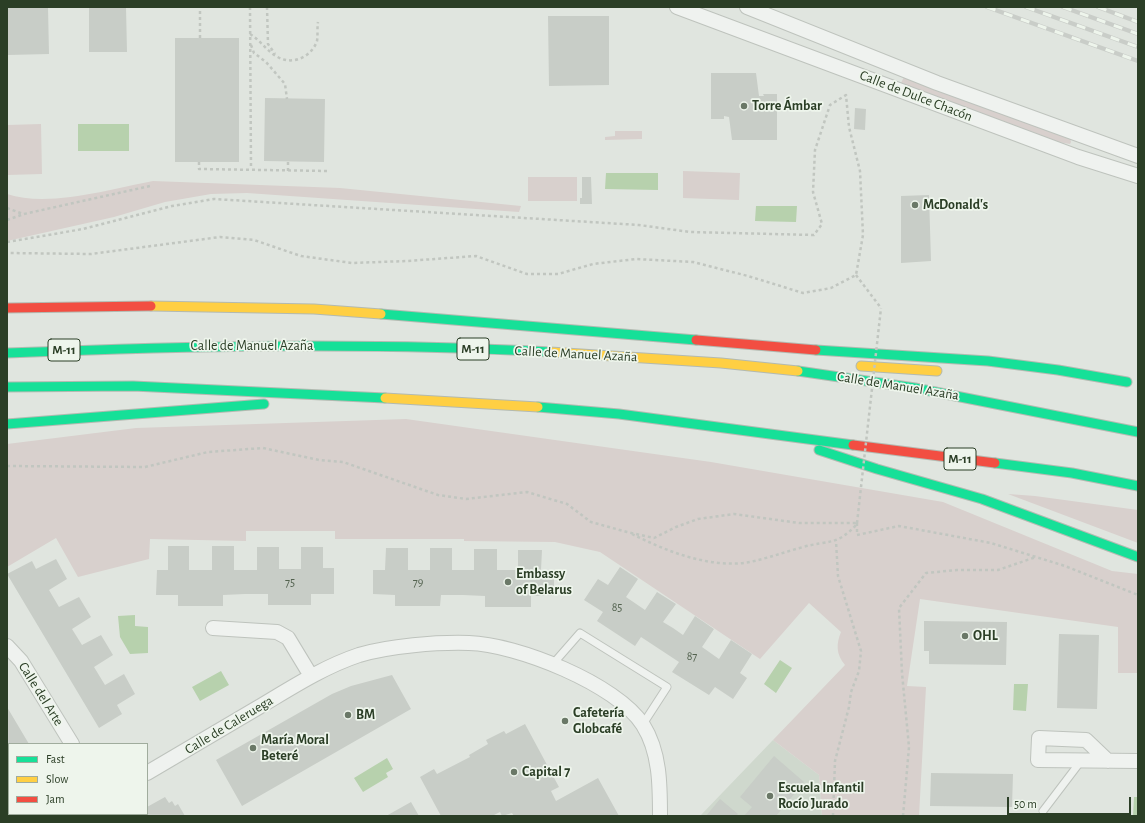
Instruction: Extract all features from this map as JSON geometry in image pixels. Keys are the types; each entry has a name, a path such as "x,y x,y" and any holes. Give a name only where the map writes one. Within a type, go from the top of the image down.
{"highway":[{"path":"7,308 134,306 322,310 847,352 899,353 1076,371 1127,382"},
{"path":"246,309 389,324"},
{"path":"512,340 548,351"},
{"name":"Calle de Manuel Azaña","path":"7,353 120,348 256,345 400,346 548,351 661,358 825,374 911,387 1071,417 1138,432"},
{"path":"825,374 860,366 950,372"},
{"path":"1060,380 1138,382"},
{"name":"M-11","path":"7,387 133,386 487,403 619,414 1072,474 1138,486"},
{"path":"7,424 279,403 379,398"},
{"path":"781,435 877,469 982,499 1138,557"}],"street":[{"name":"Calle de Dulce Chacón","path":"677,7 697,10 1078,157 1138,176"},
{"name":"Calle de Dulce Chacón","path":"747,7 937,83 1138,156"},
{"path":"213,628 277,632 288,638 311,676"},
{"name":"Calle de Caleruega","path":"148,772 311,676 360,655 414,645 470,642 516,651 582,676 626,704 643,724 652,743 660,779 660,816"},
{"name":"Calle del Arte","path":"7,646 21,661 71,743"},
{"path":"1108,761 1086,740 1039,738 1038,760 1081,761 1108,761 1138,761"}],"lane":[{"path":"552,665 580,633 667,687 643,724"},
{"path":"1043,811 1081,761"}],"path":[{"path":"200,7 200,38"},
{"path":"250,7 251,169"},
{"path":"267,7 268,44 277,57"},
{"path":"250,34 260,40 266,49 277,57 292,60 302,59 311,50 317,40 318,22"},
{"path":"250,44 254,53 266,62 285,84 287,98"},
{"path":"7,242 83,229 172,206 214,199 639,225 690,232 814,236 822,224 813,192 815,150 830,105 846,95 849,127 860,171 863,235 856,275 881,308 857,535 899,526 991,543 1065,566 1138,595"},
{"path":"199,162 199,169 329,171"},
{"path":"288,162 288,171"},
{"path":"7,220 24,214 150,186"},
{"path":"7,208 24,214"},
{"path":"7,253 91,254 220,237 254,240 301,256 352,263 476,256 527,274 558,274 593,264 636,259 693,262 748,276 803,293 831,288 856,275"},
{"path":"7,466 145,467 208,452 264,448 319,460 342,462 438,495 466,499 527,492 568,504 591,522 654,538 698,519 734,514 757,519 799,523 857,524"},
{"path":"627,532 681,556 697,559 749,562 785,554 820,543 836,541 846,536 857,524"},
{"path":"832,816 835,762 851,692 859,671 861,651 838,576 836,541"},
{"path":"902,816 909,747 902,673 899,608 926,573 957,570 998,570 1036,557"}],"shaded area":[{"path":"905,75 1070,138 1071,142 1070,144 1058,142 901,83"},
{"path":"41,124 42,174 7,175 7,125"},
{"path":"78,124 129,124 129,151 78,151"},
{"path":"615,131 642,131 642,139 605,140 605,137 615,136"},
{"path":"683,171 740,173 739,200 683,198"},
{"path":"606,173 658,173 658,190 605,189"},
{"path":"528,177 577,177 577,201 528,201"},
{"path":"153,181 340,188 521,206 519,212 247,193 211,194 165,202 114,217 7,241 7,194 23,198 60,198 80,196"},
{"path":"756,206 797,206 796,222 755,221"},
{"path":"406,419 711,462 943,502 1112,571 1138,574 1138,673 1118,673 1118,627 920,599 907,686 926,687 919,816 822,816 819,775 773,740 845,665 838,653 838,641 841,632 809,603 760,659 600,552 555,542 464,541 464,539 335,539 335,531 246,531 246,541 150,539 149,559 78,577 56,538 7,567 7,444 136,428"},
{"path":"1008,494 1035,496 1138,510 1138,543"},
{"path":"135,615 135,626 148,627 148,653 130,654 120,637 118,616"},
{"path":"780,660 792,668 776,693 764,684"},
{"path":"221,671 229,685 200,701 192,687"},
{"path":"1014,684 1028,684 1026,711 1013,710"},
{"name":"Escuela Infantil Rocío Jurado","path":"773,740 819,775 822,816 700,816"},
{"path":"387,758 393,769 386,773 388,777 363,792 354,778"},
{"path":"1134,797 1138,797 1138,816 1133,816"}],"building":[{"path":"7,7 48,7 49,54 8,55"},
{"path":"89,7 126,7 127,52 89,52"},
{"path":"548,16 609,16 609,85 549,86"},
{"path":"175,38 239,38 239,162 175,162"},
{"name":"Torre Ámbar","path":"711,73 756,73 759,96 764,96 763,94 777,94 777,140 732,140 729,117 724,116 724,119 711,119"},
{"path":"265,98 325,99 324,162 264,161"},
{"path":"855,108 866,109 865,130 854,129"},
{"path":"582,177 591,177 592,204 580,204 580,198 582,198"},
{"path":"929,195 931,261 901,263 901,196"},
{"path":"168,546 189,546 189,570 212,570 212,546 234,546 234,570 257,570 257,547 279,547 279,569 301,569 301,547 323,547 323,568 334,568 334,594 311,594 311,605 268,605 268,594 245,594 223,595 223,606 178,606 178,595 156,595 157,570 168,570"},
{"path":"386,548 408,548 408,570 430,570 430,548 452,548 452,570 474,570 474,549 497,549 497,570 518,570 518,550 542,550 541,570 554,570 554,596 531,596 531,607 485,607 485,596 463,595 441,595 440,606 395,606 395,595 373,594 373,570 385,570"},
{"path":"56,559 67,579 49,590 59,607 79,597 91,617 72,629 82,645 101,635 113,655 94,667 105,685 124,674 135,694 117,705 122,714 99,728 7,574 32,561 36,569"},
{"path":"620,567 638,579 626,597 645,610 657,592 676,604 663,622 683,635 695,616 714,629 702,647 719,659 731,640 752,654 740,673 747,678 733,699 715,687 709,695 672,672 679,662 641,637 635,646 597,621 603,612 584,600 598,579 608,585"},
{"name":"OHL","path":"924,621 1007,622 1006,665 929,664 929,651 924,651"},
{"path":"1059,634 1099,635 1097,709 1057,708"},
{"path":"392,675 411,709 242,806 216,760 332,694 351,686"},
{"path":"7,707 28,743 8,743 7,813"},
{"path":"525,724 559,787 551,791 556,801 598,778 619,816 514,816 512,813 502,816 500,812 492,816 441,816 420,777 434,769 437,774 470,757 469,755 488,744 486,740 504,731 506,734"},
{"path":"774,756 804,782 776,816 744,816 752,807 740,797"},
{"path":"931,773 1013,774 1012,807 930,806"},
{"path":"165,797 169,803 172,801 175,806 178,804 185,816 132,816 148,815 148,806"},
{"path":"720,799 738,814 736,816 706,816"},
{"path":"411,802 419,816 386,816"}],"railway":[{"path":"987,7 1138,61"},
{"path":"1026,7 1138,47"},
{"path":"1063,7 1138,34"},
{"path":"1098,7 1138,22"}],"traffic: fast":[{"path":"381,314 696,340"},
{"path":"7,353 143,348 278,346 414,347 550,352"},
{"path":"816,350 988,361 1058,370 1127,382"},
{"path":"798,371 915,388 1138,432"},
{"path":"7,387 133,386 385,398"},
{"path":"7,424 264,404"},
{"path":"538,407 619,414 853,445"},
{"path":"819,450 877,469 982,499 1138,557"},
{"path":"995,463 1072,473 1138,486"}],"traffic: slow":[{"path":"151,306 314,309 381,314"},
{"path":"550,352 721,363 798,371"},
{"path":"861,366 937,371"},
{"path":"385,398 538,407"}],"traffic: jam":[{"path":"7,308 151,306"},
{"path":"696,340 816,350"},
{"path":"853,445 995,463"}],"place":[{"name":"Torre Ámbar","path":"744,106"},
{"name":"McDonald's","path":"915,205"},
{"name":"Embassy of Belarus","path":"508,582"},
{"name":"OHL","path":"965,636"},
{"name":"BM","path":"348,715"},
{"name":"Cafetería Globcafé","path":"565,721"},
{"name":"María Moral Beteré","path":"253,748"},
{"name":"Capital 7","path":"514,772"},
{"name":"Escuela Infantil Rocío Jurado","path":"770,796"}]}
